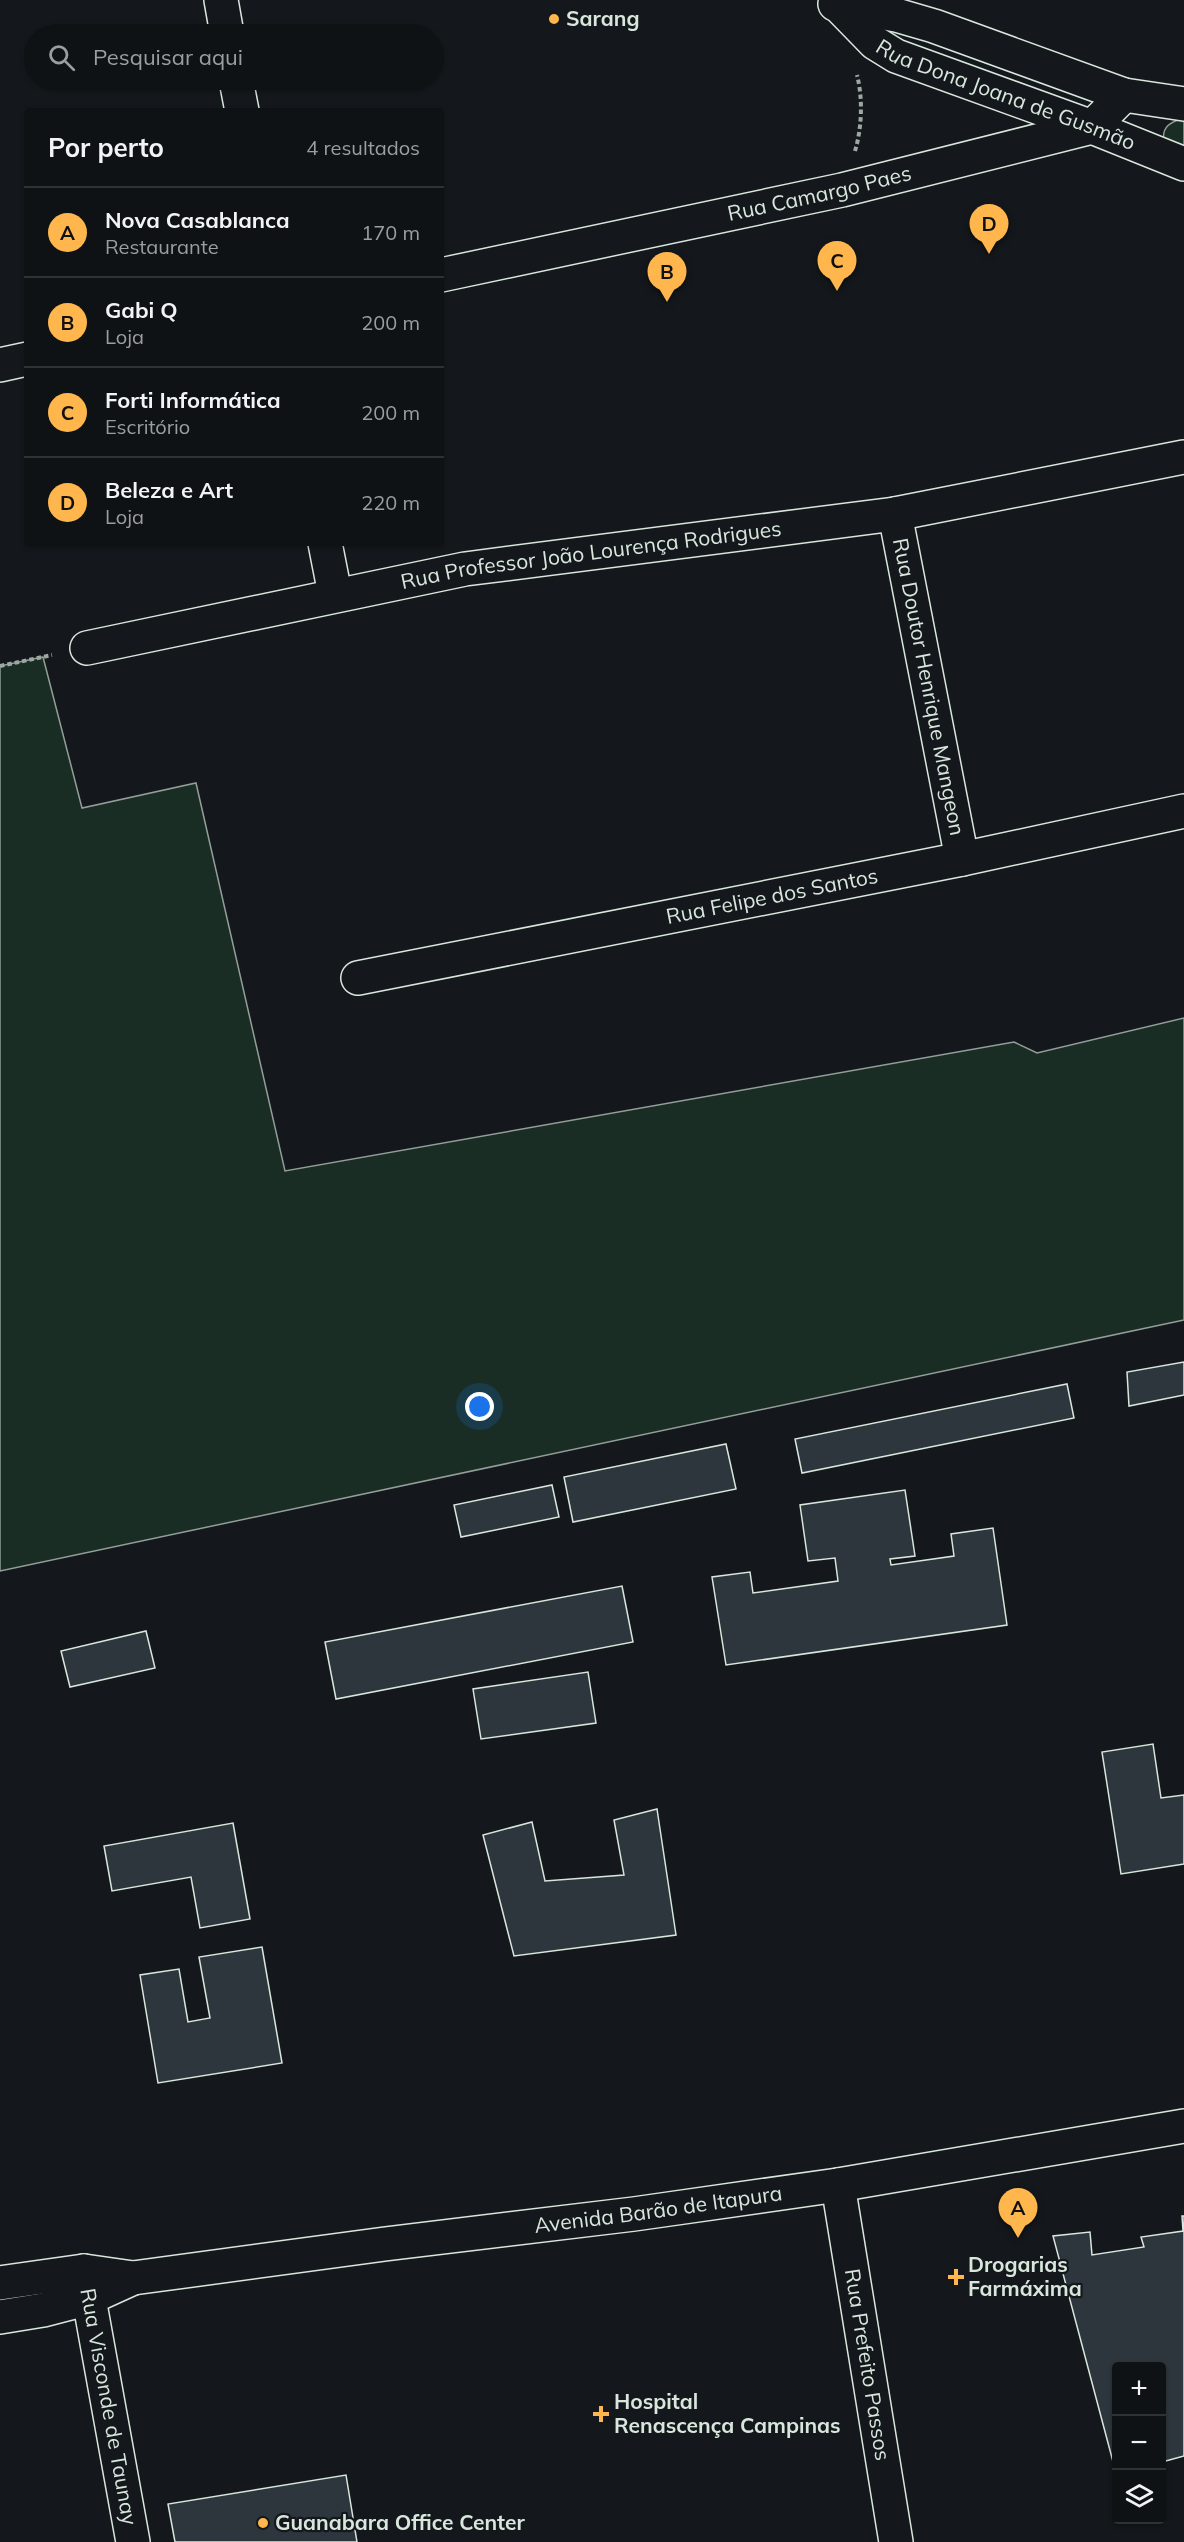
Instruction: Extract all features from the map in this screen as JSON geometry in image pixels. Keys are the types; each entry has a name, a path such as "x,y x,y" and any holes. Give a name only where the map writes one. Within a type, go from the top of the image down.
{"street":[{"path":"221,0 225,24"},
{"name":"Rua Dona Joana de Gusmão","path":"831,3 896,15 934,26 1124,95"},
{"name":"Rua Dona Joana de Gusmão","path":"831,3 875,43 896,56 1092,127 1184,164"},
{"path":"238,90 241,108"},
{"path":"1092,127 1124,95 1184,104"},
{"name":"Rua Camargo Paes","path":"444,274 842,190 1092,127"},
{"path":"0,365 24,360"},
{"name":"Rua Professor João Lourença Rodrigues","path":"87,648 465,568 895,514 1184,457"},
{"name":"Rua Doutor Henrique Mangeon","path":"895,514 962,859"},
{"path":"326,546 335,594"},
{"name":"Rua Felipe dos Santos","path":"358,978 962,859 1184,811"},
{"name":"Avenida Barão de Itapura","path":"0,2283 87,2284 385,2244 634,2214 838,2185 1184,2126"},
{"name":"Rua Prefeito Passos","path":"838,2185 896,2542"},
{"name":"Avenida Barão de Itapura","path":"0,2317 43,2310 87,2284"},
{"name":"Rua Visconde de Taunay","path":"87,2284 133,2542"}],"path":[{"path":"842,190 858,142 861,92 855,69"},
{"path":"0,666 87,648"}],"green space":[{"path":"1184,118 1184,152 1164,142 1163,137 1168,126"},
{"path":"43,657 82,808 196,783 285,1171 1014,1042 1037,1053 1184,1018 1184,1320 0,1571 0,666"}],"building":[{"path":"1184,1362 1184,1395 1129,1406 1127,1372"},
{"path":"1067,1384 1074,1418 802,1473 795,1439"},
{"path":"726,1444 736,1489 573,1522 564,1477"},
{"path":"552,1485 559,1517 461,1537 454,1505"},
{"path":"905,1490 915,1556 890,1559 891,1565 954,1556 951,1534 993,1528 1007,1625 726,1665 712,1577 750,1572 753,1593 838,1581 835,1558 808,1561 800,1505"},
{"path":"622,1586 633,1642 336,1699 325,1642"},
{"path":"146,1631 155,1668 70,1687 61,1651"},
{"path":"588,1672 596,1723 481,1739 473,1689"},
{"path":"1153,1744 1161,1798 1184,1795 1184,1864 1121,1874 1102,1752"},
{"path":"657,1809 676,1935 514,1956 483,1835 532,1822 545,1881 624,1875 614,1820"},
{"path":"233,1823 250,1919 200,1928 191,1877 112,1891 104,1846"},
{"path":"262,1947 282,2063 158,2083 140,1975 179,1969 188,2022 210,2018 199,1957"},
{"path":"1182,2216 1184,2216 1184,2456 1166,2461 1166,2362 1112,2362 1112,2458 1053,2236 1090,2232 1092,2255 1144,2247 1141,2237 1183,2231"},
{"name":"Guanabara Office Center","path":"346,2475 357,2542 175,2542 168,2504"}],"place":[{"name":"Sarang","path":"554,19"},
{"name":"Beleza e Art","path":"989,254"},
{"name":"Forti Informática","path":"837,291"},
{"name":"Gabi Q","path":"667,302"},
{"name":"Nova Casablanca","path":"1018,2238"},
{"name":"Drogarias Farmáxima","path":"956,2277"},
{"name":"Hospital Renascença Campinas","path":"601,2414"},
{"name":"Guanabara Office Center","path":"263,2523"}]}
